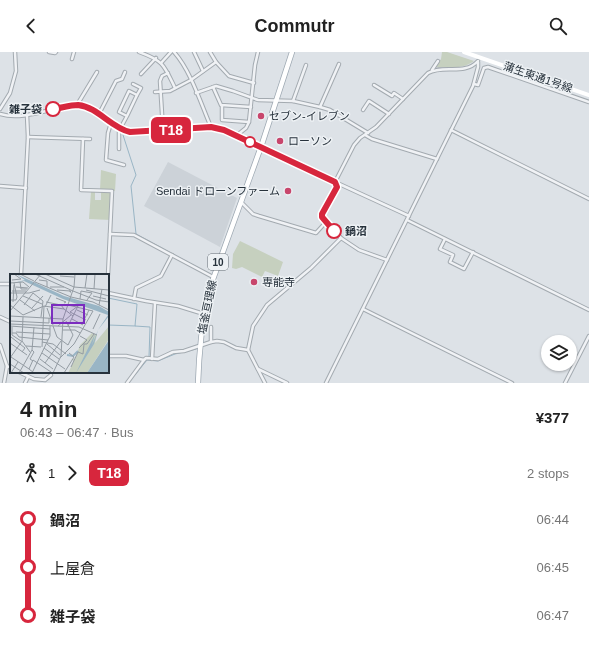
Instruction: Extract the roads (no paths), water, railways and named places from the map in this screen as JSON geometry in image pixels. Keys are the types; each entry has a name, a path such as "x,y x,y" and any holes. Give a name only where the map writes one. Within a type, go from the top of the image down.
{"main road":[{"name":"塩釜亘理線","path":"198,383 200,346 204,314 213,276 261,146 292,52"}],"street":[{"path":"0,109 10,93 16,72 15,52"},
{"path":"49,52 56,52"},
{"path":"72,59 74,52"},
{"path":"139,52 156,58 166,68 175,88"},
{"path":"160,63 170,52"},
{"path":"174,52 180,58 191,80 211,127"},
{"path":"194,52 203,71"},
{"path":"210,52 216,62 229,76 254,83"},
{"path":"236,136 246,128 249,122 255,65 258,52"},
{"name":"蒲生東通1号線","path":"464,52 589,94"},
{"path":"326,383 474,84 480,57"},
{"path":"141,74 156,58"},
{"path":"387,260 359,250 341,238 322,217 322,214 337,187 335,182 354,145 366,134 376,128 421,79 432,71 438,61"},
{"path":"155,92 170,91 191,80 216,62"},
{"path":"432,71 444,69 462,70 478,62"},
{"path":"320,107 339,64"},
{"path":"294,101 306,65"},
{"path":"474,84 478,85 484,68 488,67 589,102"},
{"path":"77,105 97,72"},
{"path":"98,114 116,81 122,79 125,72"},
{"path":"163,130 160,81 162,76 168,74"},
{"path":"119,149 119,129 141,88 133,84"},
{"path":"374,85 392,96 394,93 403,99"},
{"path":"196,93 216,86 258,100 294,101 320,107 330,110 378,141 437,159"},
{"path":"213,87 222,106 222,120 249,122"},
{"path":"127,116 119,112 128,92 137,95"},
{"path":"363,110 369,101 389,114"},
{"path":"0,114 12,116 27,115 77,105 87,107 119,129 130,132 211,127 224,130 409,216"},
{"path":"222,106 251,107"},
{"path":"21,274 28,137 27,115"},
{"path":"111,123 108,133 106,160 124,165"},
{"path":"451,130 589,199"},
{"path":"28,137 90,139"},
{"path":"83,139 81,190 112,191 108,274"},
{"path":"0,186 26,188"},
{"path":"240,202 253,214 316,233 326,222"},
{"path":"407,220 589,310"},
{"path":"110,234 134,235 213,276"},
{"path":"265,383 248,350 253,326 267,305 311,268 341,238"},
{"path":"445,239 440,249 453,255 450,262 455,265 464,269 473,252"},
{"path":"134,299 136,288 160,276 172,255"},
{"path":"109,293 155,303 178,306 204,314"},
{"path":"152,359 155,303"},
{"path":"363,309 512,383"},
{"path":"0,317 10,322"},
{"path":"211,327 211,342"},
{"path":"565,383 589,336"},
{"path":"109,356 126,356 144,360 146,358 158,359 173,352 184,351 211,342 224,342 236,348 248,350"},
{"path":"0,345 7,366 4,383"},
{"path":"126,383 144,360"},
{"path":"258,369 287,383"},
{"path":"21,373 28,377 44,380 51,375"},
{"path":"25,383 28,377"}],"waterway":[{"path":"123,135 136,175 131,186 136,234 208,273"},
{"path":"109,298 137,304 135,326 150,327 149,357"},
{"path":"109,325 135,326"},
{"path":"135,375 147,360 158,361 175,354 196,349"}],"place":[{"name":"雑子袋","path":"53,109"},
{"name":"セブン-イレブン","path":"261,116"},
{"name":"ローソン","path":"280,141"},
{"name":"Sendai ドローンファーム","path":"288,191"},
{"name":"鍋沼","path":"334,231"},
{"name":"専能寺","path":"254,282"}]}
